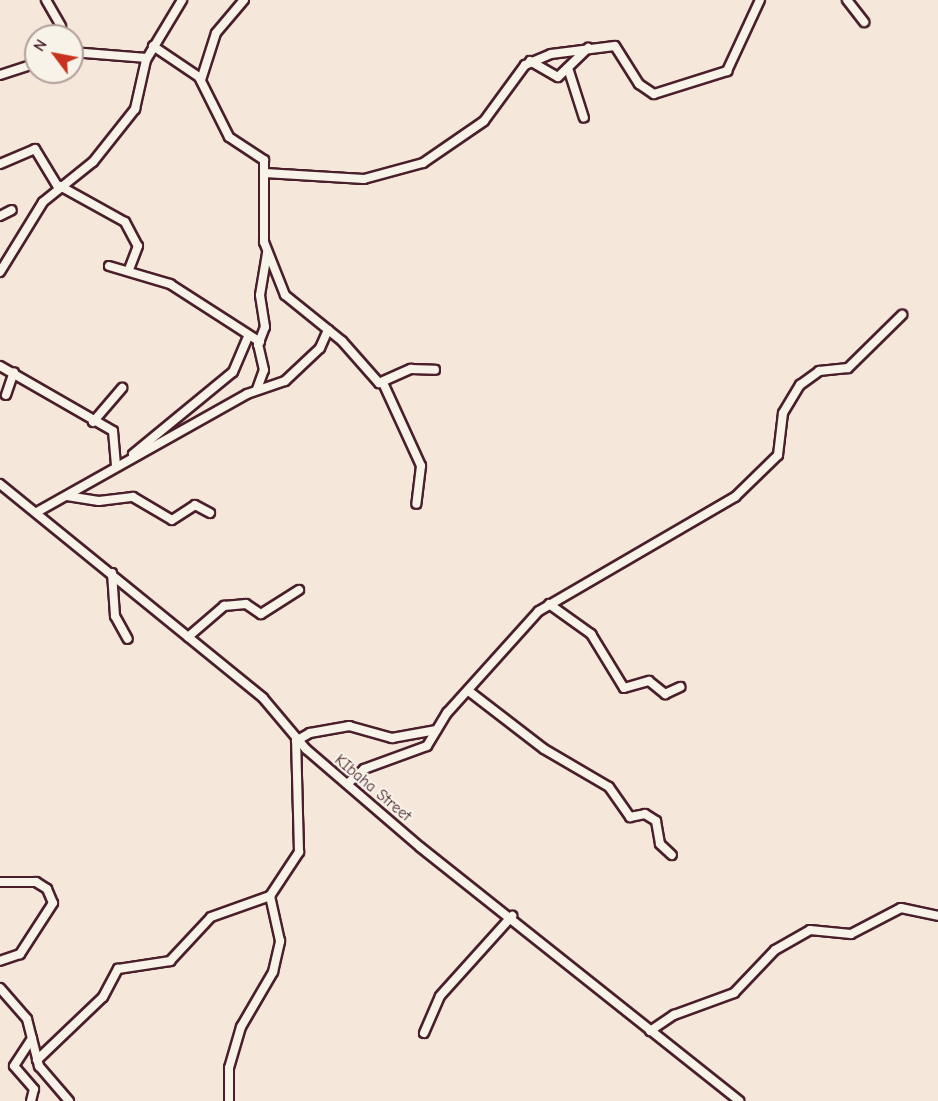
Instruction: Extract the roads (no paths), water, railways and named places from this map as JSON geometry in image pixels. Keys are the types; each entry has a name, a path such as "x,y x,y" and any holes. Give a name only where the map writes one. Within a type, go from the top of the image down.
{"street":[{"path":"46,0 59,24"},
{"path":"0,272 33,213 59,187 93,162 135,110 147,58 182,0"},
{"path":"201,80 216,33 244,0"},
{"path":"265,173 364,179 423,164 484,121 530,61 588,48 615,46 644,88 662,94 730,69 760,0"},
{"path":"847,0 864,22"},
{"path":"153,46 201,80 225,132 258,153 265,173 261,220 267,253 279,287 384,384 421,466 416,504"},
{"path":"530,61 554,78 588,48"},
{"path":"84,53 147,58"},
{"path":"0,75 24,67"},
{"path":"568,68 584,118"},
{"path":"0,164 35,149 59,187 125,222 138,246 129,270"},
{"path":"0,216 12,210"},
{"path":"257,389 264,370 260,342 267,253"},
{"path":"109,266 129,270 170,284 226,317 248,336 260,342"},
{"path":"346,784 364,770 424,749 436,730 470,692 512,637 549,604 723,507 778,455 783,413 800,386 819,371 849,368 902,315"},
{"path":"37,512 130,456 257,389 285,381 320,348 328,330"},
{"path":"130,456 232,372 248,336"},
{"path":"0,366 14,372 116,435 116,465"},
{"path":"384,384 411,369 435,370"},
{"path":"6,395 14,372"},
{"path":"93,422 122,388"},
{"name":"KIbaha Street","path":"0,484 263,698 297,739 346,784 739,1101"},
{"path":"66,496 99,501 133,497 172,520 195,505 210,513"},
{"path":"112,573 115,616 128,639"},
{"path":"188,637 224,606 246,604 261,614 299,590"},
{"path":"549,604 591,634 624,688 649,681 665,694 680,687"},
{"path":"470,692 544,749 609,787 630,817 645,814 656,821 660,844 672,855"},
{"path":"37,1060 58,1034 103,997 118,969 170,961 214,915 270,896 299,852 293,753 297,739 349,726 392,738 436,730"},
{"path":"0,882 36,882 47,889 53,903 20,954 0,961"},
{"path":"229,1101 229,1068 241,1027 273,972 280,941 270,896"},
{"path":"650,1031 674,1015 734,993 775,950 810,930 852,934 901,908 938,916"},
{"path":"424,1033 440,996 512,916"},
{"path":"0,988 27,1018 37,1060 69,1101"},
{"path":"31,1101 34,1089 14,1066 32,1038"}]}
